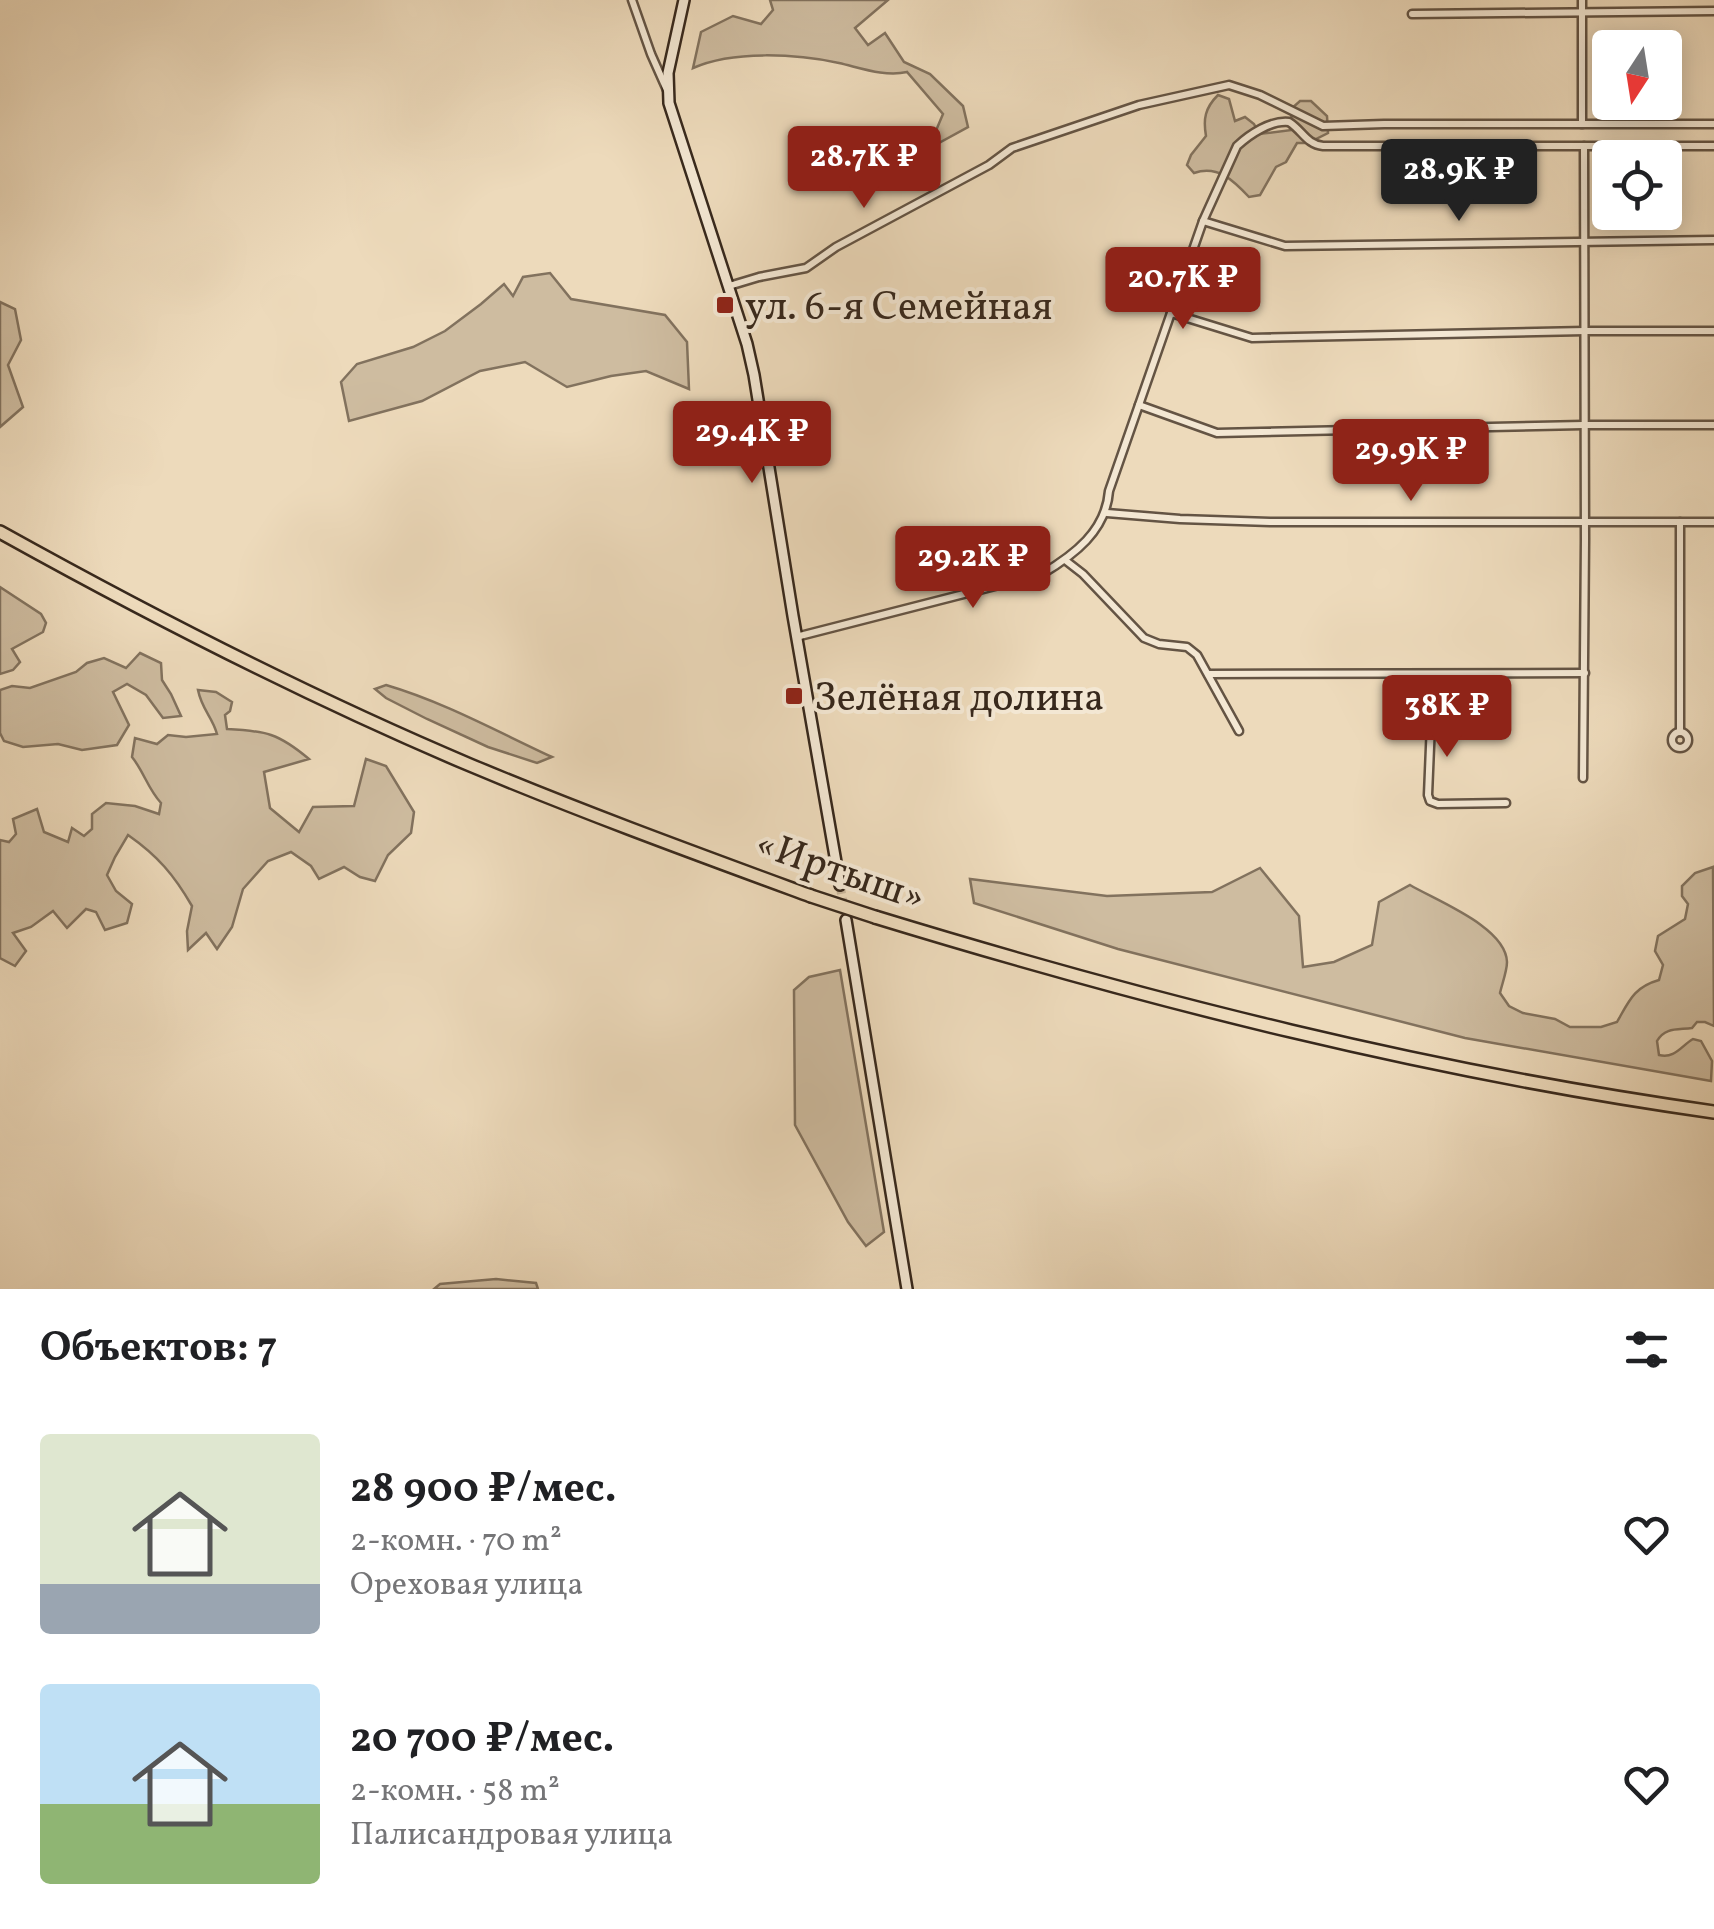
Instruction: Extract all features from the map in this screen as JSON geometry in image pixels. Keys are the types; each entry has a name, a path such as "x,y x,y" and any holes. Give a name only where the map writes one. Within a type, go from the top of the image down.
{"highway":[{"name":"«Иртыш»","path":"0,532 302,690 470,765 811,896 1148,996 1314,1037 1529,1081 1714,1112"}],"street":[{"path":"632,0 667,90 672,117 747,344 840,885"},
{"path":"667,90 684,0"},
{"path":"1582,0 1582,124"},
{"path":"1412,14 1714,11"},
{"path":"728,286 806,268 989,165 1012,148 1139,105 1230,86 1332,127 1714,124"},
{"path":"796,638 1042,574 1065,560 1087,539 1107,513 1109,492 1203,221 1241,141 1274,122 1296,126 1314,145 1323,146 1714,146"},
{"path":"1583,778 1584,146"},
{"path":"1203,221 1284,246 1714,240"},
{"path":"1170,313 1252,338 1714,331"},
{"path":"1139,405 1216,433 1714,426"},
{"path":"1107,513 1270,522 1714,522"},
{"path":"1680,522 1680,732"},
{"path":"1065,560 1144,638 1186,647 1197,655 1240,731"},
{"path":"1208,674 1584,673"},
{"path":"1433,675 1430,800 1438,804 1506,803"},
{"path":"846,920 907,1289"}],"shaded area":[{"path":"770,0 888,0 855,28 868,45 885,33 904,62 930,74 963,106 968,127 937,144 932,140 943,114 907,72 882,73 822,60 765,55 727,58 693,68 701,32 733,16 761,24 773,10"},
{"path":"1218,95 1229,99 1235,121 1245,117 1259,134 1292,130 1291,109 1300,101 1311,101 1327,116 1328,133 1308,143 1297,143 1286,162 1276,167 1260,195 1249,197 1224,176 1210,171 1194,173 1187,165 1206,136 1206,114"},
{"path":"550,273 571,299 665,315 687,342 689,389 646,371 567,387 525,362 480,371 422,401 349,421 341,382 357,364 413,347 445,331 504,284 513,296 523,277"},
{"path":"0,302 15,309 21,340 8,365 23,407 0,427"},
{"path":"0,587 41,614 46,623 43,632 12,649 20,662 13,670 0,674"},
{"path":"140,653 161,663 162,680 181,716 163,718 146,695 127,684 113,692 129,725 117,745 82,750 58,744 23,747 4,741 0,733 0,690 12,686 30,688 104,658 126,668"},
{"path":"386,685 450,709 552,757 537,763 488,747 375,689"},
{"path":"198,690 216,692 232,702 225,715 227,729 271,735 309,759 264,772 270,808 299,832 313,807 354,806 366,759 386,766 414,812 411,833 388,855 375,881 344,867 319,879 311,866 291,852 268,861 243,889 232,927 217,949 206,933 188,950 192,906 164,867 128,835 107,875 116,891 132,904 127,923 105,930 96,912 86,909 67,928 53,911 31,927 13,933 26,951 15,966 0,958 0,840 9,842 16,834 13,819 37,809 44,832 68,842 72,828 84,836 92,829 92,814 106,803 159,814 161,803 132,757 135,738 157,744 168,735 217,734"},
{"path":"1713,867 1714,1026 1697,1022 1692,1028 1668,1031 1657,1041 1659,1055 1665,1056 1693,1039 1701,1041 1712,1061 1711,1081 1465,1038 1118,949 974,903 970,879 1107,896 1212,892 1260,868 1299,916 1303,967 1334,962 1372,945 1379,902 1410,885 1468,916 1495,937 1507,962 1500,993 1509,1006 1570,1027 1601,1027 1617,1022 1638,991 1659,980 1663,965 1655,951 1658,936 1685,919 1688,904 1682,896 1682,886 1695,873"},
{"path":"840,970 884,1232 866,1246 848,1222 795,1125 794,990 809,977"},
{"path":"496,1279 536,1283 538,1289 434,1289 440,1284"}],"tunnel":[{"path":"840,885 846,920"}],"place":[{"name":"ул. 6-я Семейная","path":"725,305"},
{"name":"Зелёная долина","path":"794,696"}]}
